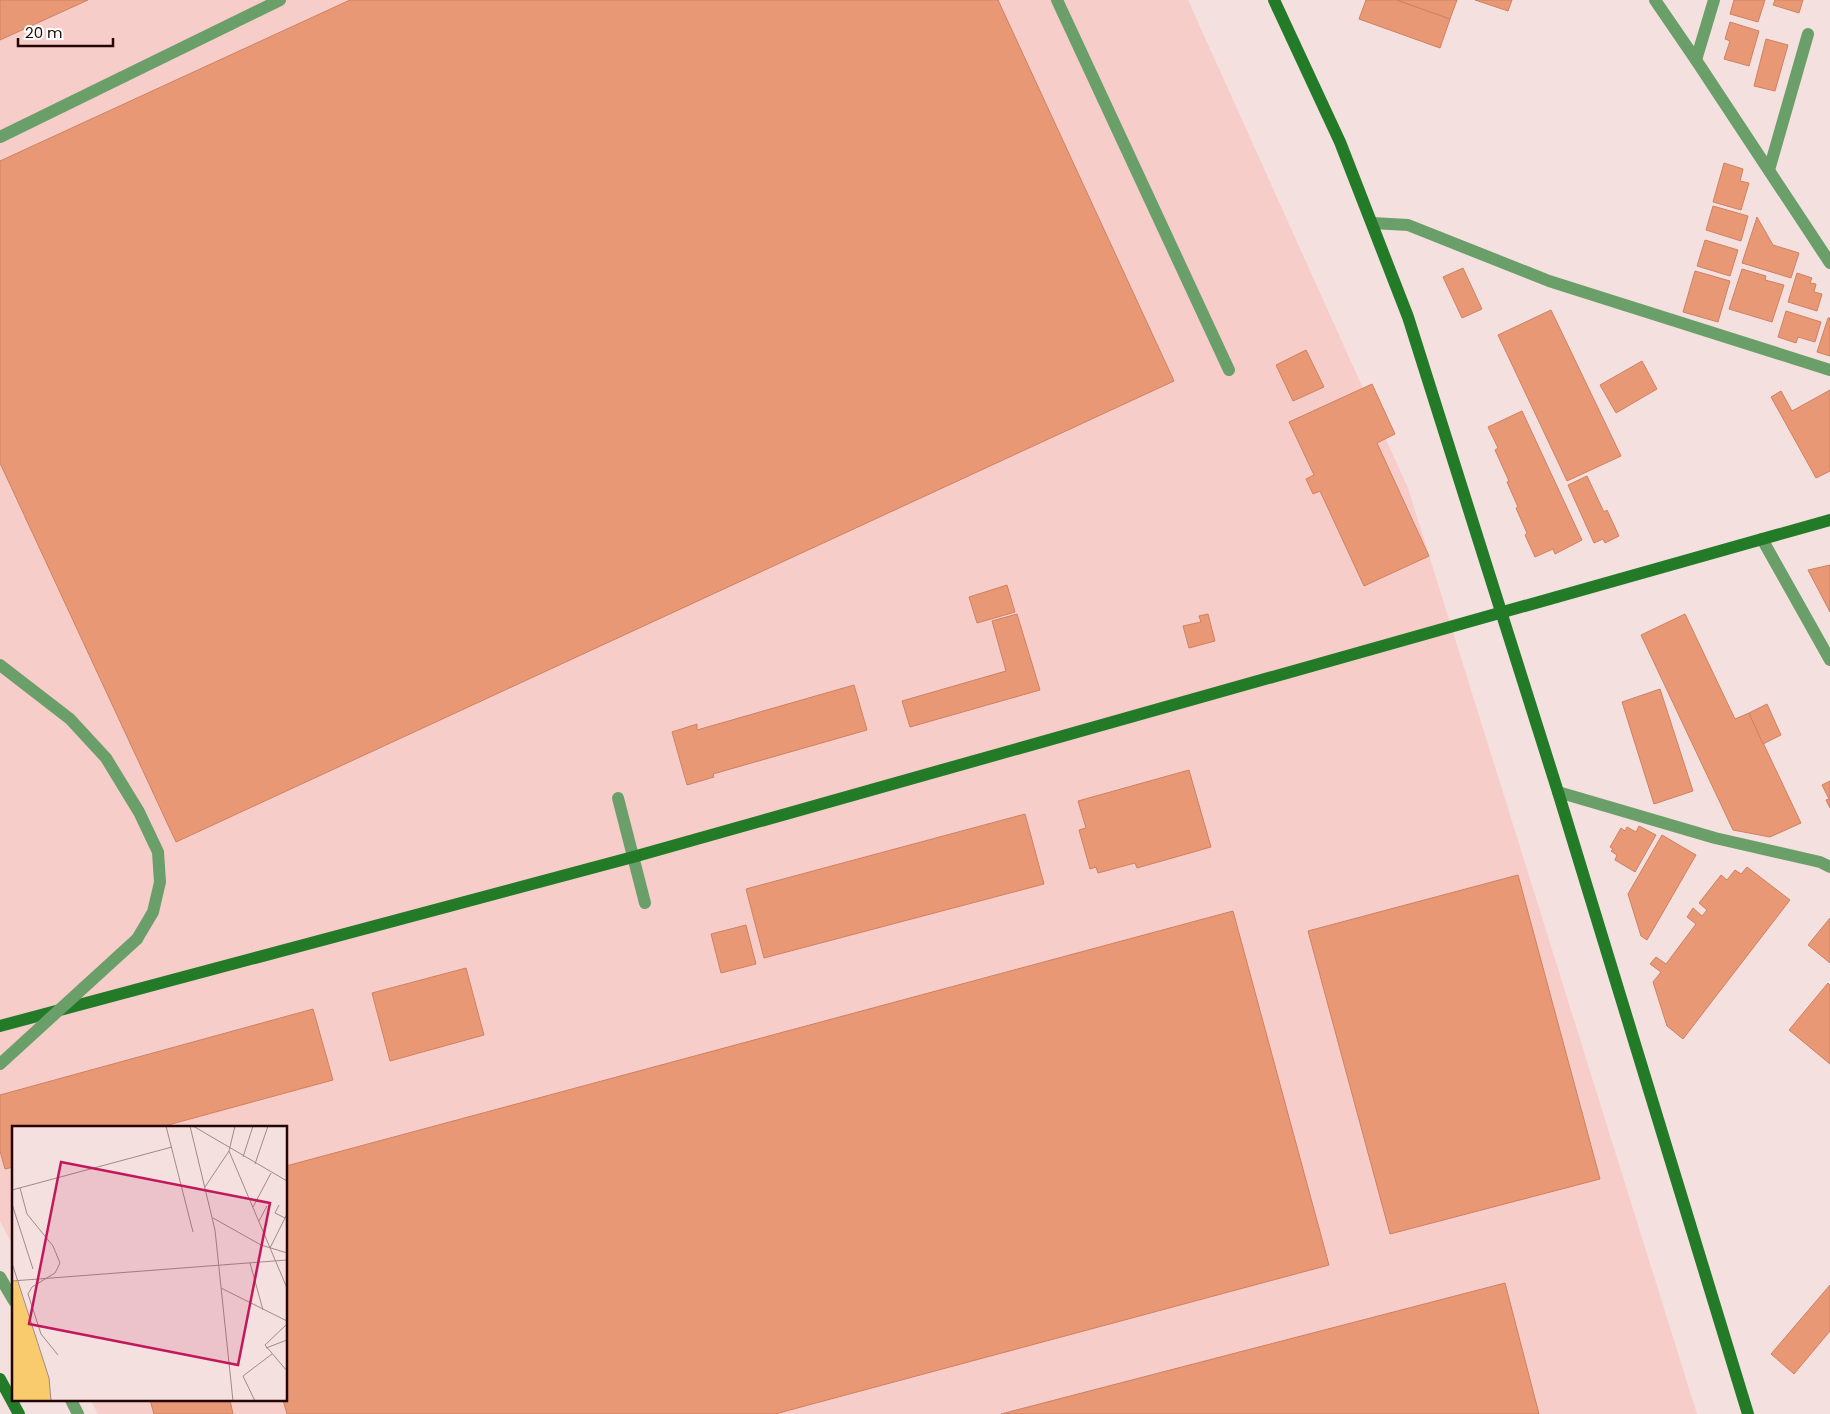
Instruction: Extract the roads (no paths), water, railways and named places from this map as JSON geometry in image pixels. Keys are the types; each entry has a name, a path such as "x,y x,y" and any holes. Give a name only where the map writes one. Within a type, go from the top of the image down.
{"street":[{"path":"0,137 280,0"},
{"path":"1057,0 1229,370"},
{"path":"1274,0 1340,142 1408,317 1558,792 1748,1414"},
{"path":"1655,0 1830,263"},
{"path":"1696,60 1714,0"},
{"path":"1769,170 1808,34"},
{"path":"1372,223 1408,225 1549,281 1830,370"},
{"path":"0,1026 633,857 1830,520"},
{"path":"1762,539 1830,660"},
{"path":"0,665 70,719 106,758 139,812 158,852 160,882 153,912 137,939 0,1064"},
{"path":"1558,792 1715,838 1820,862 1830,867"},
{"path":"618,798 645,903"},
{"path":"0,1277 12,1298"},
{"path":"0,1379 12,1401"},
{"path":"12,1402 19,1414"},
{"path":"71,1402 78,1414"}]}
